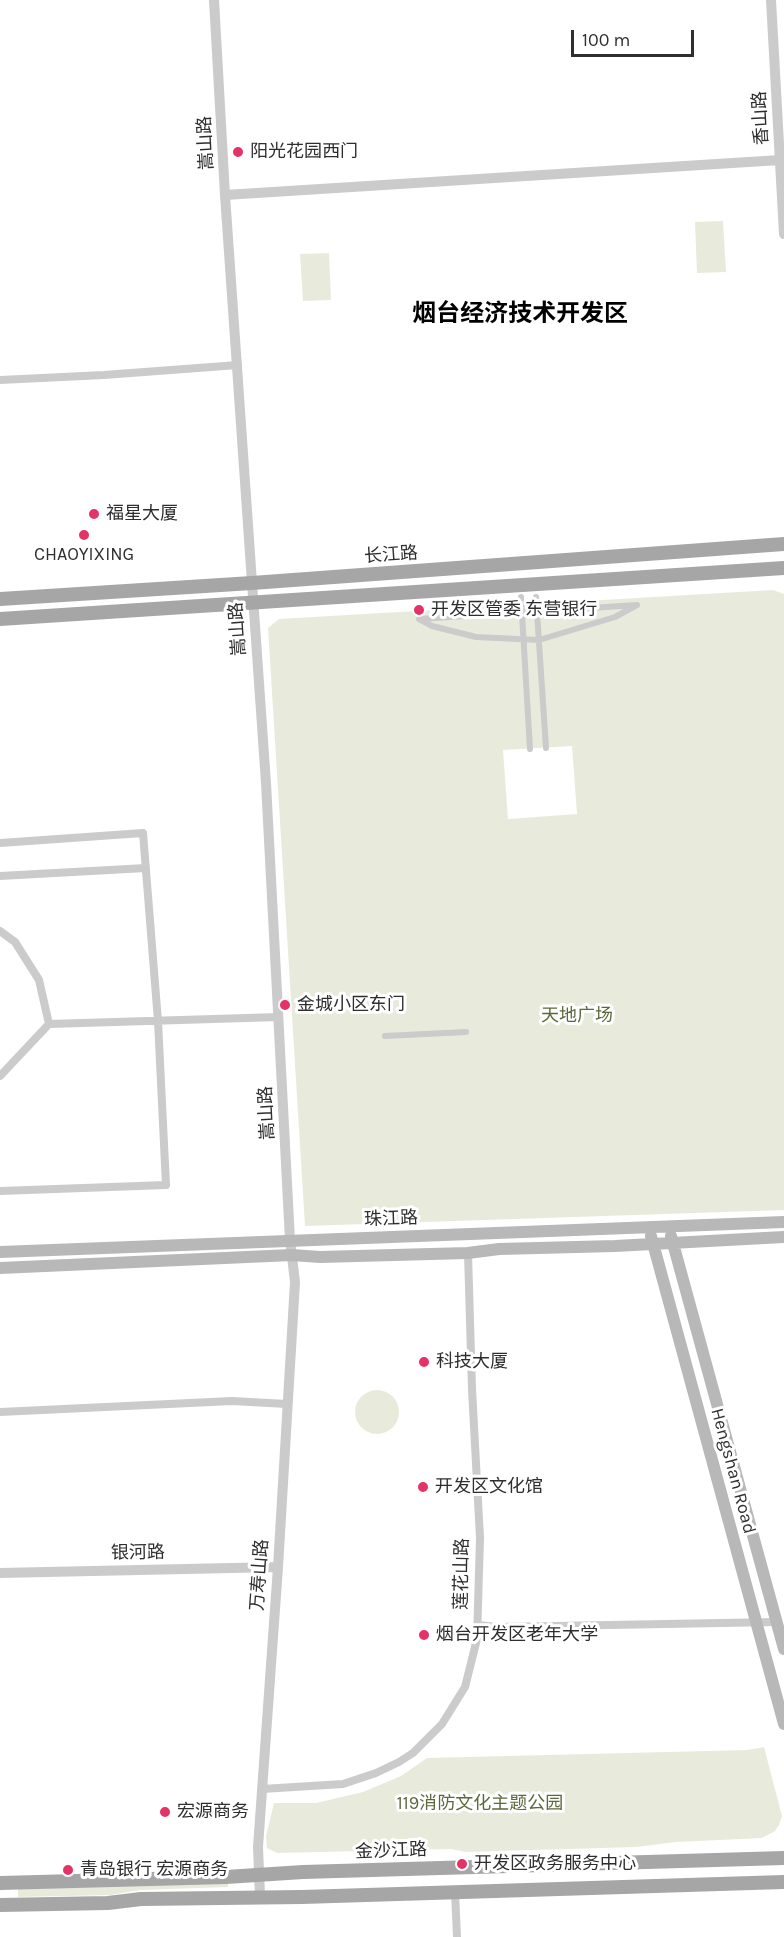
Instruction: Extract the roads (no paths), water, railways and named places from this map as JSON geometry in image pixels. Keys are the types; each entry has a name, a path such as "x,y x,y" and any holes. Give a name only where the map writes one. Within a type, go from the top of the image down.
{"main road":[{"name":"长江路","path":"0,599 784,544"},
{"path":"0,619 784,568"},
{"name":"珠江路","path":"0,1252 784,1222"},
{"name":"Hengshan Road","path":"669,1227 784,1649"},
{"name":"Hengshan Road","path":"650,1228 784,1724"},
{"path":"0,1269 292,1255 320,1257 468,1253 499,1249 784,1237"},
{"path":"637,1864 678,1855 784,1849"},
{"name":"金沙江路","path":"0,1882 784,1858"},
{"path":"0,1905 784,1882"}],"street":[{"name":"嵩山路","path":"214,0 225,195 266,783 292,1255"},
{"name":"香山路","path":"771,0 784,234"},
{"path":"225,195 780,160"},
{"path":"0,380 237,366"},
{"path":"521,597 530,749"},
{"path":"536,597 546,748"},
{"path":"637,605 615,617 539,640 476,637 432,626 419,619 637,605"},
{"path":"0,843 143,833 158,1021 166,1185 0,1191"},
{"path":"0,876 146,868"},
{"path":"0,931 15,942 39,980 49,1024"},
{"path":"0,1076 49,1024 279,1017"},
{"path":"385,1036 466,1032"},
{"name":"莲花山路","path":"262,1788 343,1784 375,1773 413,1753 442,1724 465,1687 473,1659 478,1625 480,1538 471,1389 468,1253"},
{"name":"万寿山路","path":"260,1896 258,1875 262,1788 295,1282 292,1255"},
{"path":"0,1412 232,1401 287,1404"},
{"name":"银河路","path":"0,1573 278,1567"},
{"path":"478,1625 497,1627 777,1622"},
{"path":"455,1892 457,1937"}],"place":[{"name":"阳光花园西门","path":"238,152"},
{"name":"福星大厦","path":"94,514"},
{"name":"CHAOYIXING","path":"84,535"},
{"name":"开发区管委 东营银行","path":"419,610"},
{"name":"金城小区东门","path":"285,1005"},
{"name":"科技大厦","path":"424,1362"},
{"name":"开发区文化馆","path":"423,1487"},
{"name":"烟台开发区老年大学","path":"424,1635"},
{"name":"宏源商务","path":"165,1812"},
{"name":"开发区政务服务中心","path":"462,1864"},
{"name":"青岛银行 宏源商务","path":"68,1870"}],"district":[{"name":"烟台经济技术开发区","path":"520,314"}],"park label":[{"name":"天地广场","path":"577,1016"},
{"name":"119消防文化主题公园","path":"480,1804"}]}
